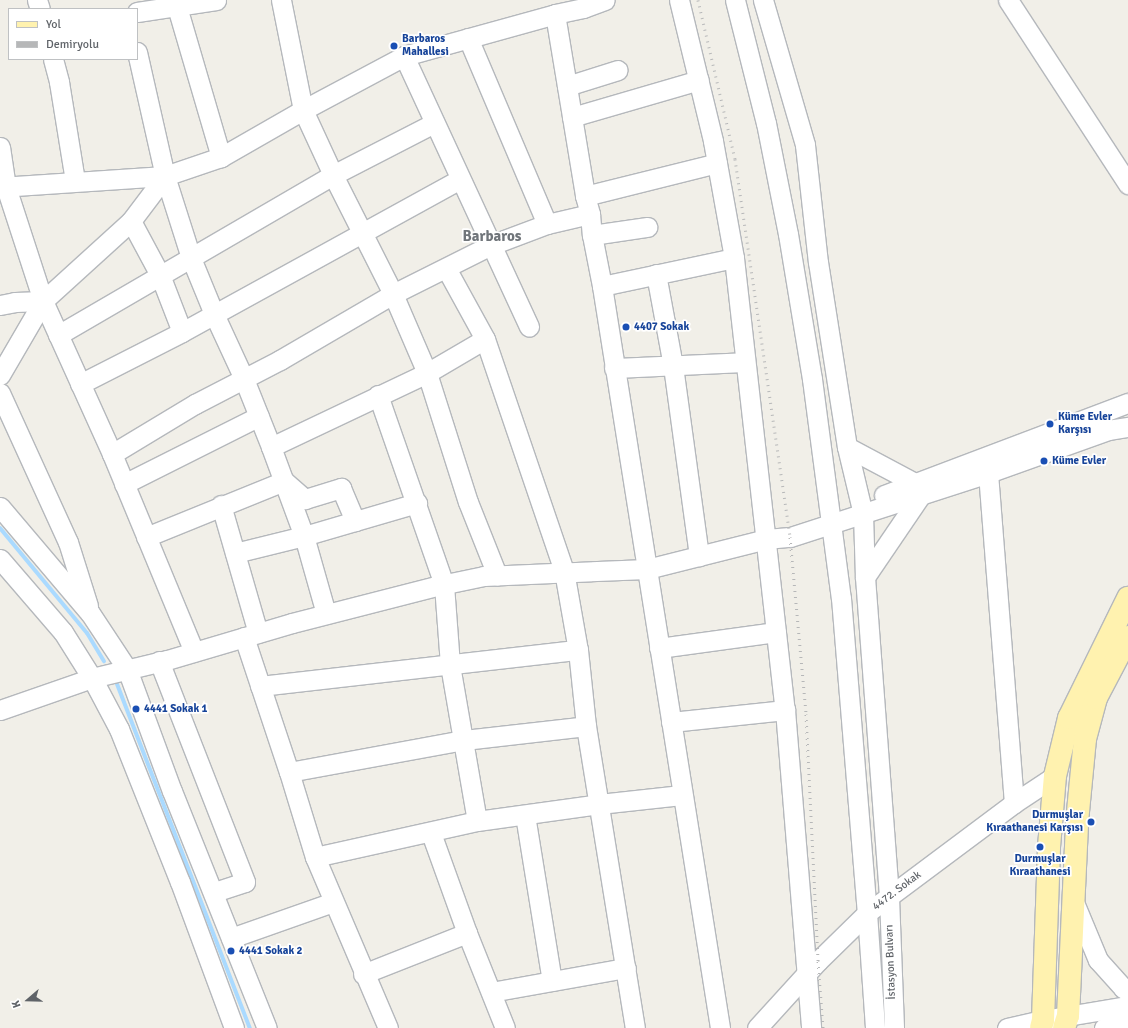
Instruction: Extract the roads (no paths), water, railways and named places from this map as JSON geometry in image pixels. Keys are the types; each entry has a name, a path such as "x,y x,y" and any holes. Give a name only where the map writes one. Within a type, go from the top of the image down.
{"main road":[{"path":"1042,1024 1049,847 1055,776 1069,718 1128,598"},
{"path":"1066,1022 1077,822 1085,739 1096,698 1128,637"}],"street":[{"path":"138,12 176,3 216,0"},
{"path":"281,0 303,110 333,175 393,294 427,372 468,502 497,575"},
{"path":"3,187 165,176 221,157 303,110 404,56 555,14 582,4 605,0"},
{"path":"679,0 699,80 717,163 734,258 785,710 811,1028"},
{"name":"İstasyon Bulvarı","path":"735,0 766,123 788,234 812,380 831,519 841,598 868,913 875,1028"},
{"name":"İstasyon Bulvarı","path":"763,0 804,145 818,262 847,448 862,509 889,897 891,1000 894,1028"},
{"path":"1008,0 1125,171"},
{"path":"176,3 221,157"},
{"path":"555,14 602,286 720,1028"},
{"path":"468,38 547,224"},
{"path":"138,56 165,176 191,258 214,314 244,379 284,481 304,536 326,614"},
{"path":"404,56 490,246 529,327"},
{"path":"53,60 60,82 75,181"},
{"path":"567,86 618,70"},
{"path":"572,117 699,80"},
{"path":"58,335 333,175 434,123"},
{"path":"0,147 3,187 43,301 112,454 194,652"},
{"path":"112,454 195,404 280,360 393,294 490,246 547,224 588,205 717,163"},
{"path":"0,375 43,301 131,221 165,176"},
{"path":"80,384 182,332 460,179"},
{"path":"131,221 160,276 182,332"},
{"path":"592,235 646,227"},
{"path":"602,286 734,258"},
{"path":"446,268 485,339 564,571 578,650 586,726 635,1028"},
{"path":"656,274 673,366 699,556"},
{"path":"0,305 15,302 43,301"},
{"path":"271,447 427,372 485,339"},
{"path":"614,368 745,362"},
{"path":"0,393 68,542 90,613"},
{"path":"378,395 417,503 444,585 450,665 477,822"},
{"path":"0,710 92,678 159,662 326,614 484,576 564,571 647,569 766,540 789,527 831,519 917,489 1128,403"},
{"path":"124,484 259,416"},
{"path":"847,448 917,489 988,473 1108,430 1128,427"},
{"path":"988,473 1014,803"},
{"path":"146,537 221,505 284,481"},
{"path":"284,481 305,498 342,488 355,521"},
{"path":"866,577 917,489"},
{"path":"235,553 304,536 417,503"},
{"path":"221,505 235,553 260,686 289,772 315,857 363,974 388,1028"},
{"path":"0,508 90,613 127,669 172,791 214,892 267,1028"},
{"path":"0,559 63,632 92,678 119,729 147,797 234,1028"},
{"path":"659,648 776,632"},
{"path":"260,686 578,650"},
{"path":"159,662 245,882 214,892"},
{"path":"671,722 785,710"},
{"path":"289,772 464,740 586,726"},
{"name":"4472. Sokak","path":"757,1028 818,961 868,913 1014,803 1055,776"},
{"path":"315,857 477,822 599,804 682,795"},
{"path":"525,815 552,981"},
{"path":"431,833 467,933 505,1028"},
{"path":"1073,898 1098,960 1123,988 1128,991"},
{"path":"231,938 333,902"},
{"path":"363,974 467,933"},
{"path":"491,992 626,968"},
{"path":"891,1000 902,1028"},
{"path":"1007,1028 1066,1022 1128,1006"}],"waterway":[{"path":"0,528 87,633 104,661"},
{"path":"117,684 250,1028"}],"railway":[{"path":"698,0 735,159 790,537 806,714 818,961 823,1028"}],"place":[{"name":"Barbaros Mahallesi","path":"394,46"},
{"name":"4407 Sokak","path":"626,327"},
{"name":"Küme Evler Karşısı","path":"1050,424"},
{"name":"Küme Evler","path":"1044,461"},
{"name":"4441 Sokak 1","path":"136,709"},
{"name":"Durmuşlar Kıraathanesi Karşısı","path":"1091,822"},
{"name":"Durmuşlar Kıraathanesi","path":"1040,847"},
{"name":"4441 Sokak 2","path":"231,951"}],"district":[{"name":"Barbaros","path":"492,237"}]}
